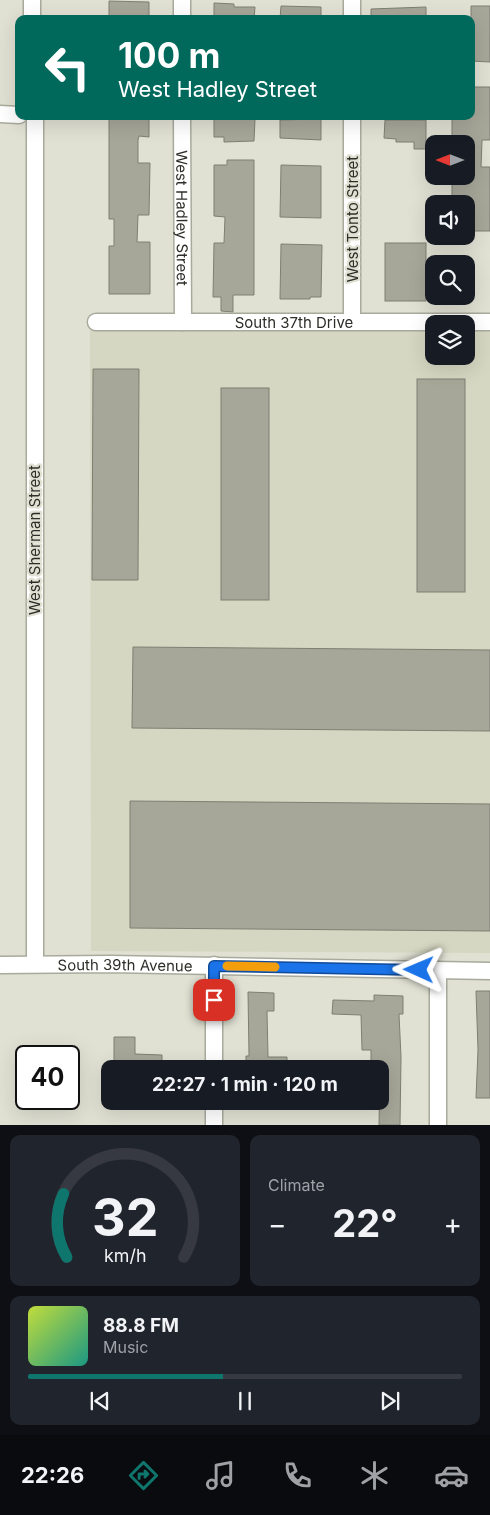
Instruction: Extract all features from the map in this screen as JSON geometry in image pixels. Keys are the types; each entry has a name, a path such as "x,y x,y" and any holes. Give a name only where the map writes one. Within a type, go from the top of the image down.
{"street":[{"path":"32,0 32,15"},
{"path":"182,0 182,15"},
{"path":"352,0 352,15"},
{"path":"0,114 15,115"},
{"name":"West Sherman Street","path":"35,120 35,964"},
{"name":"West Hadley Street","path":"182,120 183,322"},
{"name":"West Tonto Street","path":"352,120 352,321"},
{"name":"South 37th Drive","path":"96,322 490,322"},
{"name":"South 39th Avenue","path":"0,965 490,970"},
{"path":"214,966 214,1060"},
{"path":"438,970 438,1125"},
{"path":"214,1110 214,1125"}],"shaded area":[{"path":"90,325 425,328 425,365 475,365 475,329 490,329 490,953 91,951"}],"building":[{"path":"109,1 149,2 149,15 109,15"},
{"path":"214,3 234,4 234,7 255,7 254,15 214,15"},
{"path":"281,6 321,7 321,15 280,15"},
{"path":"471,6 490,6 490,62 475,61 475,15 471,15"},
{"path":"426,7 426,15 371,15 371,9"},
{"path":"475,87 490,87 490,140 482,140 481,167 490,167 490,231 475,231 475,195 452,195 452,185 475,185 475,135 452,135 452,120 475,120"},
{"path":"109,120 149,120 149,137 139,136 138,163 150,163 149,215 138,215 137,242 150,242 150,294 109,294 109,246 114,246 114,219 109,219"},
{"path":"214,120 255,120 254,141 224,142 224,137 214,137"},
{"path":"280,120 321,120 321,140 280,138"},
{"path":"385,120 426,120 425,149 414,149 414,142 396,142 396,139 384,138"},
{"path":"227,160 254,160 254,295 233,295 233,312 221,311 221,297 213,297 214,243 224,243 225,217 214,216 214,165 227,165"},
{"path":"281,165 321,166 321,218 280,217"},
{"path":"385,243 425,243 425,301 385,301"},
{"path":"281,244 322,245 321,297 280,299"},
{"path":"93,369 139,369 138,580 92,580"},
{"path":"417,379 465,379 465,592 417,592"},
{"path":"221,388 269,388 269,600 221,600"},
{"path":"133,647 490,650 490,731 132,728"},
{"path":"130,801 490,804 490,931 130,928"},
{"path":"476,991 490,991 490,1098 476,1098 478,1050"},
{"path":"248,992 274,993 274,1011 267,1011 268,1057 287,1057 287,1060 246,1060 246,1056 249,1056"},
{"path":"374,995 403,996 403,1014 399,1014 401,1057 400,1125 379,1125 379,1110 389,1110 389,1060 371,1060 371,1050 362,1050 361,1015 332,1014 333,1000 374,1001"},
{"path":"114,1037 135,1037 135,1054 162,1055 162,1060 114,1060"}],"slow traffic":[{"path":"227,966 275,967"}],"route":[{"path":"214,1000 214,966 419,970"}]}
